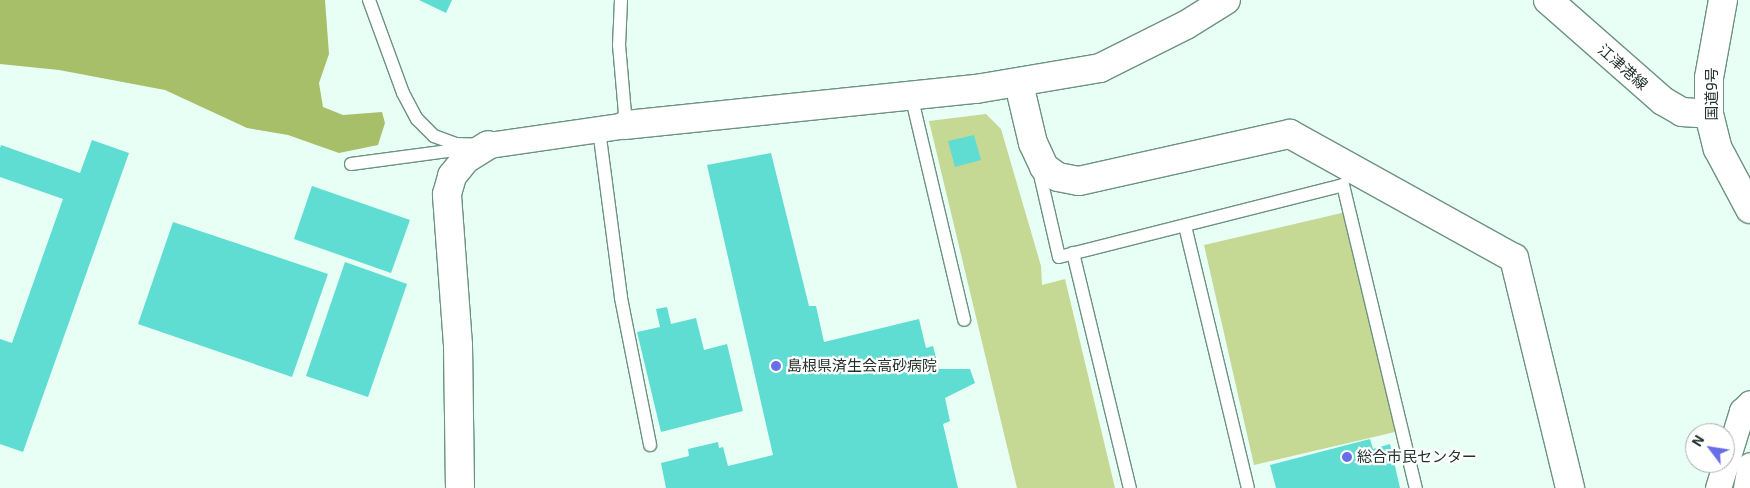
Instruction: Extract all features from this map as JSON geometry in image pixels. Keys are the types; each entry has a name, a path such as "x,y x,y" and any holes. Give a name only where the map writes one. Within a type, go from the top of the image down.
{"main road":[{"path":"626,124 1019,84 1100,68 1186,25 1226,0"},
{"name":"江津港線","path":"1548,0 1663,101 1682,112 1709,114"},
{"name":"国道9号","path":"1723,0 1709,78 1709,114 1718,150 1750,209"},
{"path":"1019,84 1033,143 1044,166 1058,177 1079,181 1290,134 1514,258 1570,488"},
{"path":"460,488 458,345 447,194 452,176 466,159 488,145"}],"street":[{"path":"488,145 599,130 626,124"},
{"path":"1718,488 1742,411 1750,403"},
{"path":"1746,488 1750,465"}],"lane":[{"path":"369,0 403,93 417,119 434,136 456,144 488,145"},
{"path":"621,0 619,45 626,124"},
{"path":"911,95 964,320"},
{"path":"599,130 621,298 650,445"},
{"path":"1033,143 1059,256 1343,186 1416,488"},
{"path":"351,164 488,145"},
{"path":"1185,226 1248,488"},
{"path":"1073,253 1130,488"}],"green space":[{"path":"0,0 325,0 329,54 319,83 323,107 343,115 382,112 385,123 378,145 339,153 288,135 247,128 165,90 59,70 0,64"},
{"path":"986,114 1001,129 1041,266 1042,285 1065,279 1115,488 1017,488 929,121"},
{"path":"1346,212 1395,432 1254,465 1204,245"}],"building":[{"path":"419,0 452,0 446,13"},
{"path":"974,135 981,160 955,167 948,141"},
{"path":"92,140 129,153 23,452 0,444 0,339 12,343 63,199 0,177 0,148 1,145 80,173"},
{"path":"771,153 809,306 816,306 824,342 919,319 926,348 933,346 939,369 970,369 975,383 945,398 950,421 943,424 958,488 666,488 661,463 689,456 688,449 718,442 719,448 723,447 728,466 773,455 707,165"},
{"path":"312,186 410,220 391,273 294,239"},
{"path":"173,222 328,274 292,377 138,324"},
{"path":"345,262 407,284 368,397 306,376"},
{"path":"667,307 671,324 696,318 704,350 727,344 743,411 661,432 637,332 660,327 656,309"},
{"name":"総合市民センター","path":"1370,439 1373,449 1390,444 1400,488 1276,488 1270,465"}],"place":[{"name":"島根県済生会高砂病院","path":"776,366"},
{"name":"総合市民センター","path":"1347,457"}]}
